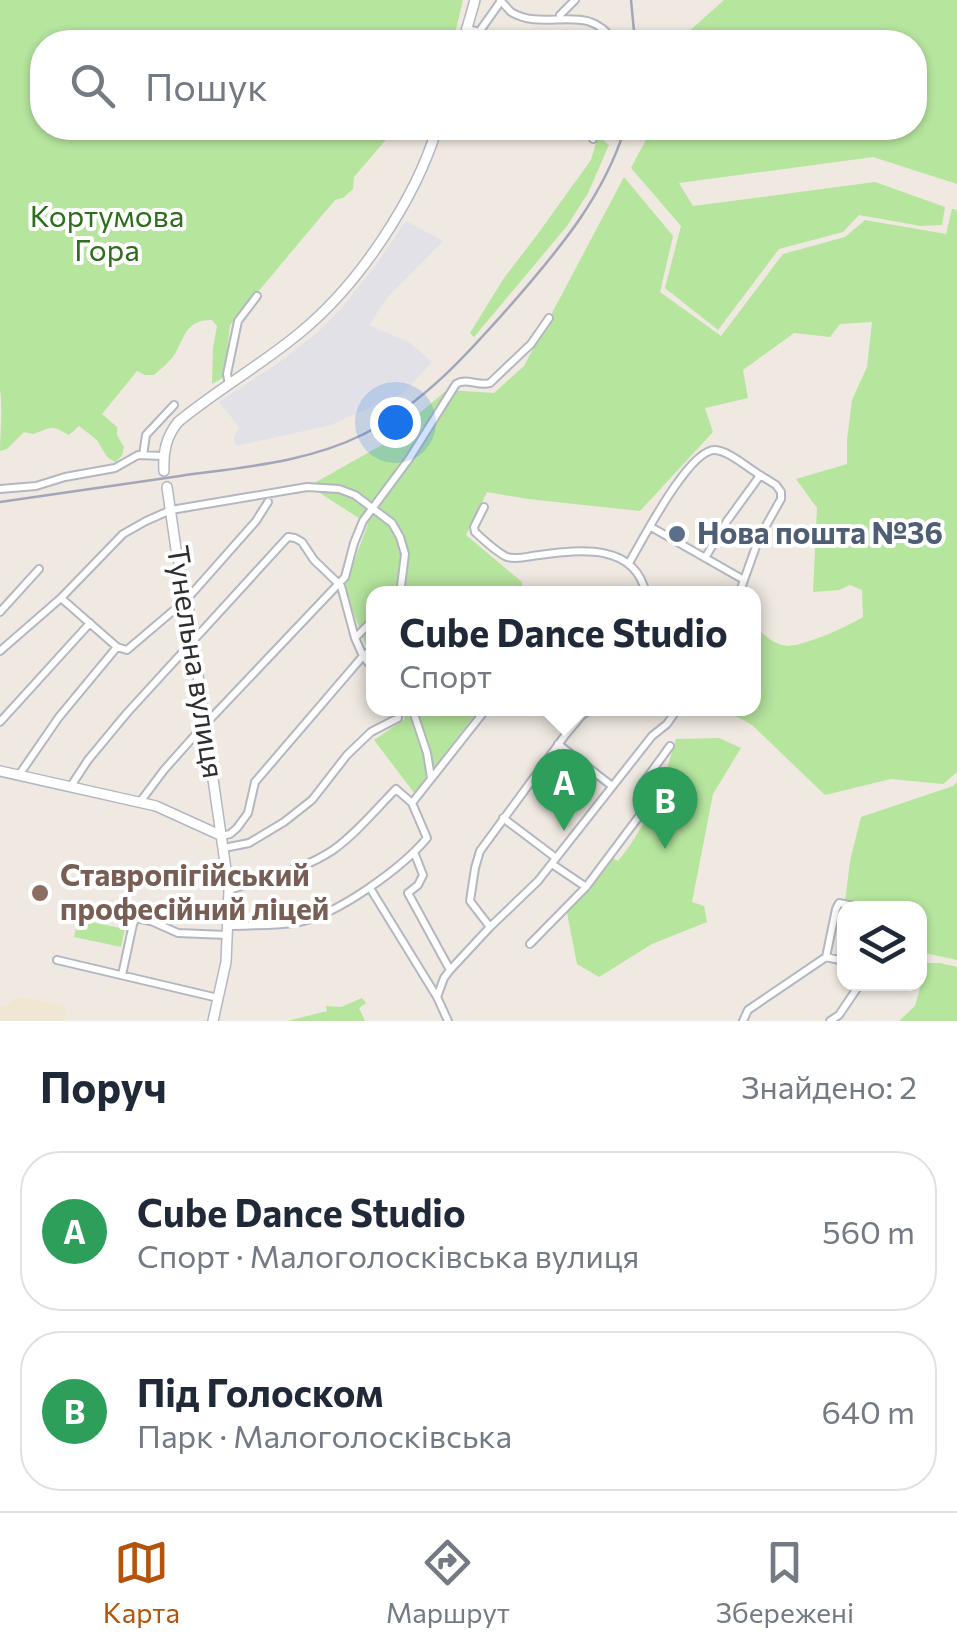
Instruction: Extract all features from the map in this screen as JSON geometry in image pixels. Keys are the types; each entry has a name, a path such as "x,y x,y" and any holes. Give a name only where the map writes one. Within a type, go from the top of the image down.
{"main road":[{"path":"467,29 475,0"},
{"path":"164,471 168,438 178,422 304,330 346,288 415,184 432,140"},
{"name":"Тунельна вулиця","path":"167,488 229,890 229,931 213,1021"},
{"path":"0,772 164,808 222,836"}],"street":[{"path":"480,30 500,0 515,14 547,20 576,16 607,30"},
{"path":"560,16 575,0"},
{"path":"467,29 471,30"},
{"path":"228,385 238,321 257,296"},
{"path":"140,802 205,725 339,584 347,573 360,526 456,384 466,380 482,386 490,383 531,344 549,318"},
{"path":"144,455 146,435 174,405"},
{"path":"629,563 676,483 709,450 717,450 782,492 759,538 742,586"},
{"path":"0,489 36,486 115,468 138,455 163,456"},
{"path":"705,558 727,521 758,482 757,473"},
{"path":"0,651 61,598 122,534 171,510 322,486 355,495 392,523 404,546 400,586"},
{"path":"61,598 118,647 127,650 187,599 268,502"},
{"path":"484,507 475,532 510,558 594,551 634,566 644,586"},
{"path":"651,527 744,580"},
{"path":"71,786 88,760 192,641 288,538 302,542 339,584 366,661"},
{"path":"0,612 39,569"},
{"path":"0,722 90,624"},
{"path":"355,638 366,627"},
{"path":"19,775 59,716 118,647"},
{"path":"222,836 230,834 248,813 256,782 366,653"},
{"path":"224,848 244,844 284,822 312,800 371,732 394,716"},
{"path":"414,716 427,753 431,780"},
{"path":"412,803 481,716"},
{"path":"490,927 470,901 480,851 581,716"},
{"path":"437,997 450,970 538,881 652,736 672,716"},
{"path":"558,744 612,786"},
{"path":"530,944 586,887 649,803 641,791 644,782 670,746"},
{"path":"122,975 136,918 178,933 303,922 370,888 427,838 412,803 396,789 329,852 281,874 229,890"},
{"path":"503,818 586,887"},
{"path":"414,852 422,875 408,893 450,970"},
{"path":"370,888 448,1021"},
{"path":"826,958 837,906"},
{"path":"744,1021 748,1010 826,958 837,959"},
{"path":"56,960 219,998"},
{"path":"830,1021 839,1015 855,991"},
{"path":"436,1021 442,1010"}],"shaded area":[{"path":"406,221 443,241 387,298 369,325 410,343 432,362 403,393 331,425 236,446 234,438 239,427 219,402 319,331 342,308"},
{"path":"19,997 61,1005 67,1010 64,1021 0,1021 0,1006"}],"green space":[{"name":"Кортумова Гора","path":"0,0 463,0 456,30 30,30 30,140 386,140 354,177 353,189 335,200 230,325 224,377 212,384 217,326 212,320 189,328 172,357 154,375 137,371 102,414 117,427 124,447 115,462 79,426 69,435 54,428 33,434 24,432 0,451"},
{"path":"724,0 957,0 957,184 873,157 679,183 693,206 875,182 945,207 942,225 921,226 859,215 843,232 779,249 718,330 665,288 681,226 631,168 646,140 927,140 927,30 690,30"},
{"path":"597,140 609,145 588,193 567,226 474,337 470,333 504,278 591,160"},
{"path":"624,177 673,236 660,292 721,336 783,254 845,237 865,220 946,234 952,209 957,210 957,772 943,784 891,779 825,795 752,725 736,716 761,716 761,632 774,642 788,646 826,635 863,617 862,590 850,585 813,592 817,508 796,479 847,464 852,400 867,367 872,322 840,324 830,337 794,333 743,370 748,398 705,408 713,432 640,511 487,492 466,535 522,582 522,586 366,586 366,645 344,588 368,524 309,486 380,446 447,390 494,393 524,366"},
{"path":"404,716 474,716 415,794 374,740"},
{"path":"719,738 741,748 713,794 692,902 704,906 707,922 652,944 599,977 577,964 567,913 613,858 618,861 638,833 660,788 676,739"},
{"path":"957,782 957,960 927,954 927,901 845,901 861,817"},
{"path":"78,919 125,929 121,947 74,937"},
{"path":"927,963 957,967 957,1021 899,1021 915,1006 919,991 927,991"},
{"path":"362,998 366,1003 359,1008 365,1021 287,1021 327,1011 326,1006 341,1007"}],"railway":[{"path":"631,0 634,30"},
{"path":"0,502 274,462 320,452 364,434 427,391 516,299 580,219 606,176 620,140"}],"place":[{"name":"Нова пошта №36","path":"677,534"},
{"name":"Cube Dance Studio","path":"564,831"},
{"name":"Під Голоском","path":"665,849"},
{"name":"Ставропігійський професійний ліцей","path":"40,893"}]}
